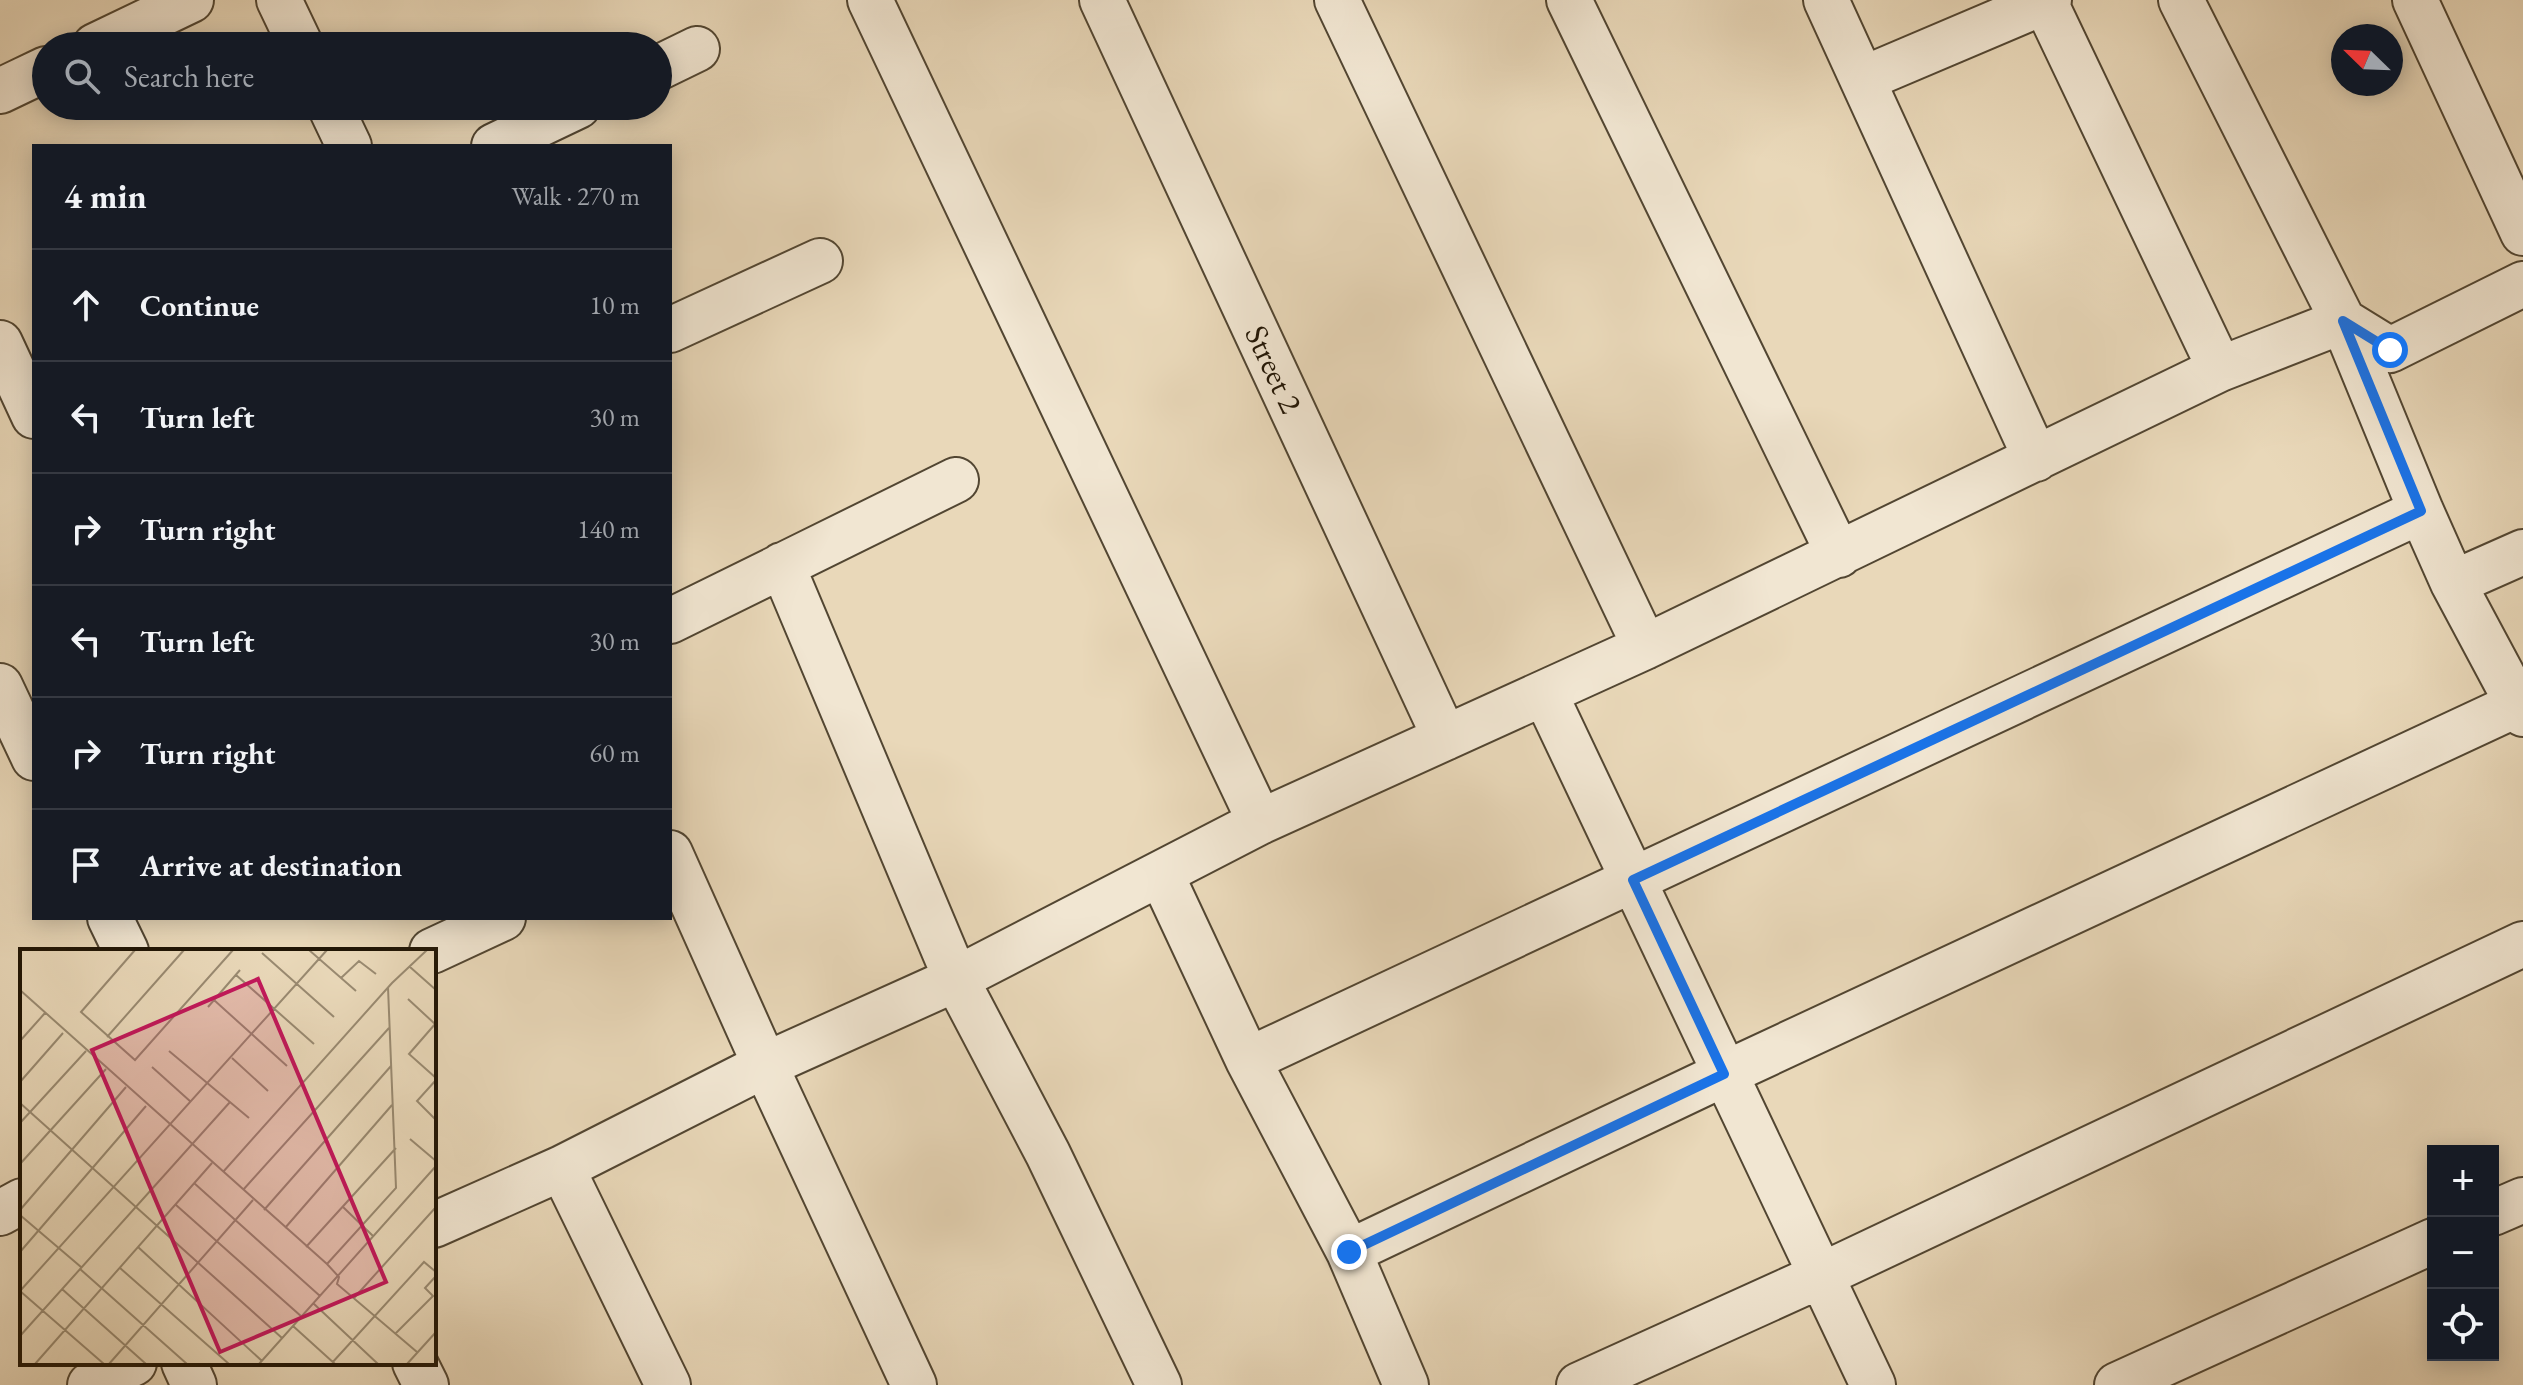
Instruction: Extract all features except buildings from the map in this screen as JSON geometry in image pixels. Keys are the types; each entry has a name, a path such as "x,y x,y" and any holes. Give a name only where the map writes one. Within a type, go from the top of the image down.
{"street":[{"path":"124,32 191,0"},
{"path":"279,0 294,32"},
{"path":"870,0 1260,822"},
{"name":"Street 2","path":"1102,0 1445,738"},
{"path":"1337,0 1645,647"},
{"path":"1569,0 1839,555"},
{"path":"1826,0 2036,459"},
{"path":"1349,1252 1724,1074 2521,709 2453,583 2343,321 2181,0"},
{"path":"2415,0 2523,233"},
{"path":"1863,79 2046,1 2220,369"},
{"path":"672,61 697,49"},
{"path":"0,91 32,76"},
{"path":"337,120 348,144"},
{"path":"498,144 549,120"},
{"path":"672,329 820,261"},
{"path":"2343,321 2390,350 2523,284"},
{"path":"436,1224 562,1168 765,1065 956,979 1260,822 1645,647 2220,369 2343,321"},
{"path":"16,358 32,410"},
{"path":"672,620 956,480"},
{"path":"1248,1060 2421,511"},
{"path":"2453,583 2523,552"},
{"path":"782,565 956,979 1048,1154 1159,1385"},
{"path":"0,686 32,754"},
{"path":"1545,694 1873,1385"},
{"path":"672,857 914,1385"},
{"path":"1161,874 1248,1060 1349,1252 1406,1385"},
{"path":"111,920 125,949"},
{"path":"436,949 499,920"},
{"path":"1579,1385 1822,1275 2523,944"},
{"path":"562,1168 668,1385"},
{"path":"2499,1210 2523,1200"},
{"path":"0,1213 20,1202"},
{"path":"2117,1385 2427,1244"},
{"path":"90,1385 130,1365"},
{"path":"185,1365 194,1385"},
{"path":"416,1365 426,1385"}],"route":[{"path":"1349,1252 1724,1074 1633,880 2421,511 2343,321 2390,350"}]}
